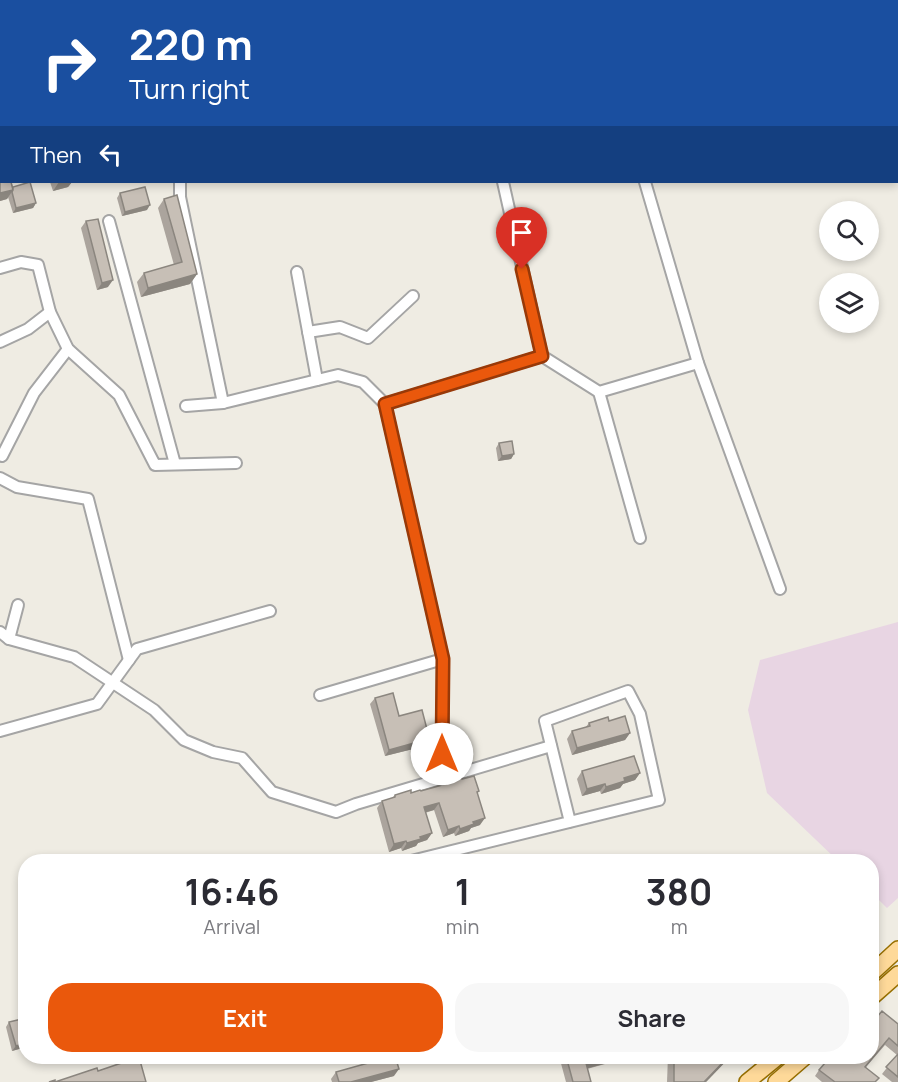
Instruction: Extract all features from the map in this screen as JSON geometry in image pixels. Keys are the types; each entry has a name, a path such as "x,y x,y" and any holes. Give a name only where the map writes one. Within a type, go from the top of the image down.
{"main road":[{"path":"879,967 898,949"},
{"path":"879,991 898,974"},
{"path":"747,1082 769,1064"},
{"path":"776,1082 797,1064"}],"street":[{"path":"180,183 180,197 223,403"},
{"path":"502,183 542,356 599,392 640,538"},
{"path":"645,183 698,363 780,589"},
{"path":"109,221 175,464"},
{"path":"0,268 21,262 38,265 50,312 68,349 119,395 155,465 236,463"},
{"path":"297,273 317,380"},
{"path":"308,332 340,327 368,338 413,296"},
{"path":"0,342 28,329 50,312"},
{"path":"2,456 34,393 68,349"},
{"path":"385,404 542,356"},
{"path":"599,392 698,363"},
{"path":"186,406 223,403 338,375 363,382 385,404 443,659 442,778"},
{"path":"0,478 17,487 88,499 129,660"},
{"path":"18,605 4,635 74,657 154,710 184,740 213,752 242,758 272,792 336,812 551,746"},
{"path":"0,731 97,704 137,649 270,611"},
{"path":"320,695 443,659"},
{"path":"440,854 570,822 659,800 640,714 628,690 545,721 570,822"}],"shaded area":[{"path":"898,622 898,898 887,908 879,900 879,854 831,854 767,793 748,710 760,660"}],"building":[{"path":"0,183 11,183 13,190 0,193"},
{"path":"30,183 36,203 16,208 13,187"},
{"path":"145,187 150,205 125,212 120,193"},
{"path":"177,195 197,274 148,288 144,273 182,262 164,199"},
{"path":"98,219 113,280 102,283 86,221"},
{"path":"512,441 514,454 502,456 499,443"},
{"path":"393,693 399,716 422,710 430,741 389,750 375,698"},
{"path":"625,716 630,733 577,748 572,731 590,726 589,723 608,717 609,721"},
{"path":"634,756 640,773 606,787 605,784 587,789 582,771"},
{"path":"461,776 462,779 474,776 485,818 460,829 459,826 448,830 439,803 424,807 432,833 420,837 421,839 394,844 382,801 411,790 411,793 446,784 445,780"},
{"path":"882,1011 898,1024 898,1046 889,1038 879,1050 879,1015"},
{"path":"18,1020 18,1045 16,1046 9,1022"},
{"path":"898,1054 898,1077 886,1067"},
{"path":"118,1064 141,1064 146,1082 55,1082 97,1068 98,1071"},
{"path":"364,1064 397,1064 399,1069 351,1082 339,1082 336,1072"},
{"path":"568,1064 586,1064 591,1082 573,1082"},
{"path":"674,1064 721,1064 704,1082 674,1082"},
{"path":"824,1064 867,1064 865,1067 879,1078 875,1082 835,1082 819,1070"}],"route":[{"path":"442,754 443,659 385,404 542,356 522,269"}]}
